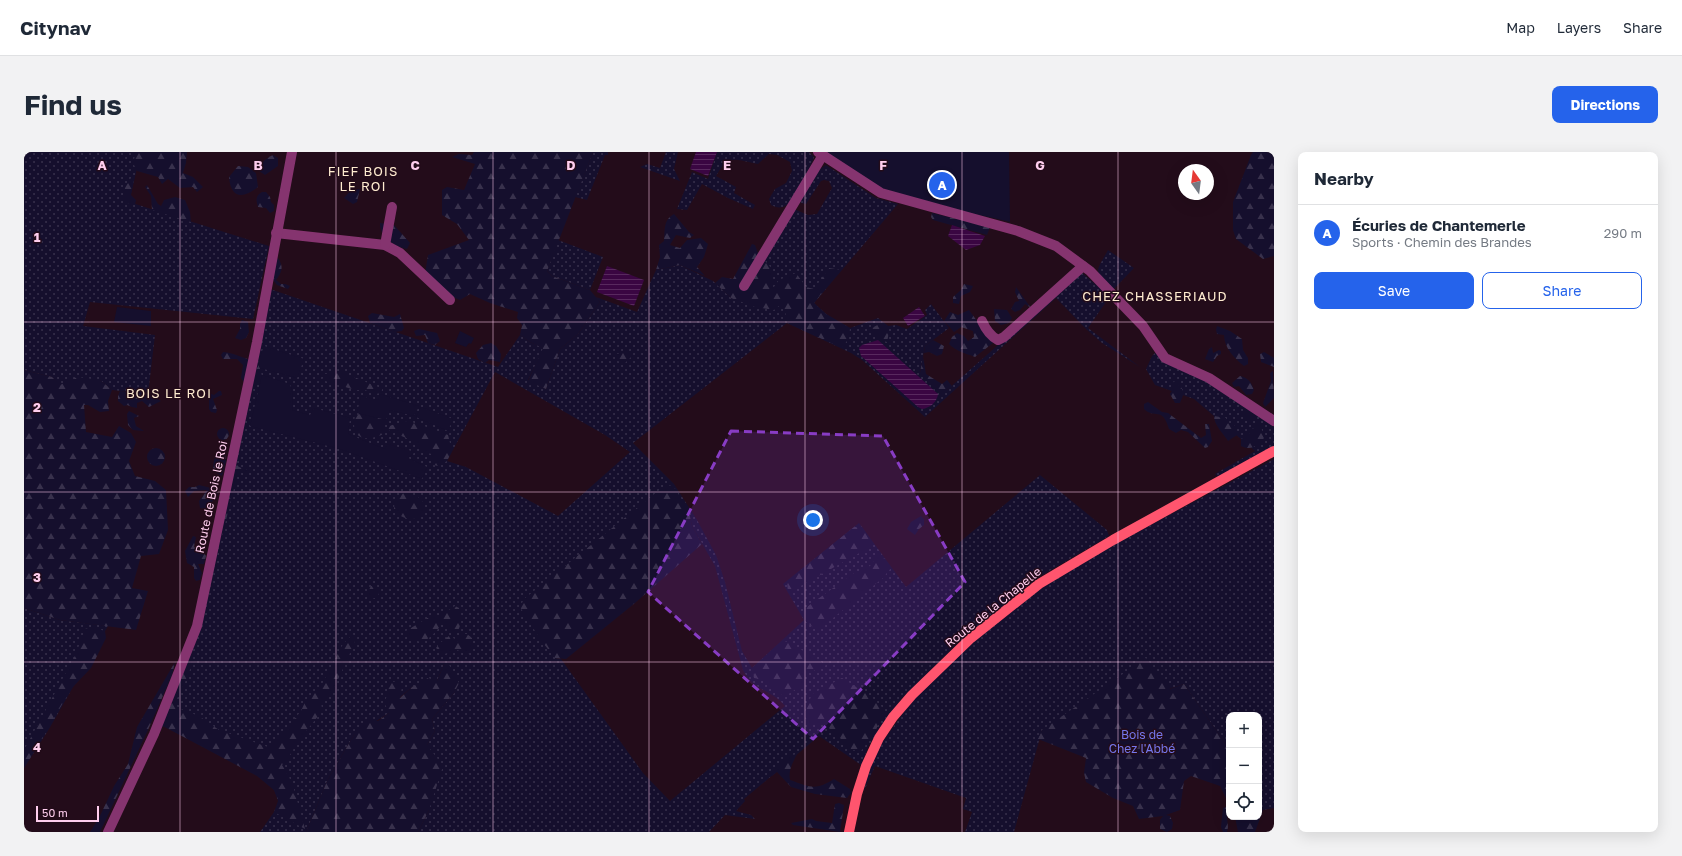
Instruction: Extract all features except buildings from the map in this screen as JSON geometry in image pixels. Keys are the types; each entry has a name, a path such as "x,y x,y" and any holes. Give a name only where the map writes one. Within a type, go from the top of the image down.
{"main road":[{"name":"Route de la Chapelle","path":"849,832 857,794 866,766 879,738 893,717 912,695 971,638 1039,584 1113,540 1274,451"}],"street":[{"name":"Route de Bois le Roi","path":"108,832 154,734 197,626 257,342 292,152"},
{"path":"744,286 821,153 882,193 1018,231 1056,246 1090,271 1143,326 1165,358 1209,378 1274,421"},
{"path":"386,246 392,207"},
{"path":"276,233 386,246 400,253 450,300"},
{"path":"982,321 986,330 992,337 998,340 1004,337 1084,266"}],"highlighted area":[{"path":"731,431 883,436 965,582 813,739 648,592"}],"green space":[{"path":"24,152 141,152 129,202 269,246 253,319 90,302 83,326 155,335 148,394 112,390 100,380 60,386 52,377 24,370"},
{"path":"136,152 187,152 183,173 193,177 203,187 197,192 193,187 180,188 168,179 162,184 158,177 137,171 133,163"},
{"path":"474,152 593,152 547,271 552,276 590,290 600,302 578,334 560,349 546,389 528,381 543,348 520,335 522,325 517,318 518,312 490,303 470,294 460,300 448,295 425,274 428,255 469,240 457,224 442,215 442,190 447,187 464,190 475,164 452,157 459,154 472,155"},
{"path":"593,152 608,152 608,155 605,155 587,200 575,197"},
{"path":"666,152 678,152 674,169 680,181 640,167 647,164 660,168"},
{"path":"717,152 809,152 814,157 794,196 784,207 771,205 769,199 775,189 786,183 792,171 790,162 777,155 769,154 758,164 738,160 729,161 716,176 736,187 734,193 755,205 753,209 702,184 687,210 677,209 692,172 708,179"},
{"path":"824,152 1009,152 1010,222 932,204 887,191 862,178"},
{"path":"1253,152 1274,152 1274,256 1263,259 1236,239 1233,230 1233,202"},
{"path":"273,155 278,158 278,166 265,175 259,171 262,163"},
{"path":"826,165 876,198 898,204 814,303 826,314 850,328 878,318 888,326 896,325 907,329 927,315 925,310 931,304 949,328 925,346 920,372 947,390 1081,272 1101,289 1108,299 1088,328 1140,367 1102,343 1056,298 925,417 862,360 851,353 787,323 633,443 674,484 697,520 716,555 725,582 742,651 752,668 804,620 783,584 859,523 906,587 1040,475 1107,530 1109,536 1039,577 966,635 902,698 869,745 861,765 819,736 744,799 745,801 736,811 751,815 755,819 725,815 709,832 418,832 429,810 427,745 435,731 432,719 454,693 458,683 444,664 437,681 412,687 399,698 389,713 354,735 328,779 306,832 260,832 274,812 278,801 274,790 257,775 163,726 145,760 181,674 256,361 270,289 498,367 520,335 530,342 544,348 528,380 546,389 560,349 578,334 600,302 596,297 637,312 656,270 680,265 713,281 731,298 794,209 808,215 817,214 832,188 829,181 821,181 806,204 801,203 800,201 820,169","holes":["495,372 605,435 630,452 558,516 466,467 447,461","689,512 692,526 715,566 743,670 752,682 780,700 785,706 670,801 643,773 561,659 555,658"]},
{"path":"238,166 248,167 256,173 258,187 243,195 235,193 230,184 229,177"},
{"path":"133,175 135,175 131,195 136,200 135,205 123,202 125,187"},
{"path":"147,185 158,204 161,206 164,200 175,197 185,200 190,212 191,222 152,210 151,196 145,187"},
{"path":"360,189 357,202 353,204 344,198 351,190"},
{"path":"262,192 266,192 274,205 274,211 270,213 266,208 258,207 257,198"},
{"path":"932,213 990,227 987,235 933,220 931,217"},
{"path":"674,214 689,232 694,235 690,238 676,235 670,245 680,248 687,240 701,238 708,244 704,257 697,267 705,276 680,265 656,270 660,257 659,245 664,241 666,222 670,216"},
{"path":"380,223 394,225 410,243 407,249 397,246 388,240 380,228"},
{"path":"558,240 603,257 590,290 552,276 547,271"},
{"path":"752,244 755,245 758,253 773,270 771,291 779,280 796,273 806,287 814,289 829,268 841,270 814,303 826,314 850,328 849,338 842,348 787,323 785,310 780,305 774,310 755,307 731,298 715,283 722,277 733,279"},
{"path":"1108,250 1134,268 1113,290 1102,279 1098,272 1098,268"},
{"path":"278,258 282,269 276,280 281,284 290,286 288,289 277,285 273,280 275,261"},
{"path":"964,284 973,286 970,292 961,296 959,304 953,303 953,297 961,290"},
{"path":"1016,287 1031,308 1025,304 1020,310 1015,312 1011,309 1015,302 1019,301 1015,292"},
{"path":"117,307 151,311 151,326 114,322"},
{"path":"994,309 1007,310 1012,318 1009,323 1001,325 995,321"},
{"path":"969,310 993,343 975,357 958,351 949,344 952,337 957,333 964,336 968,341 974,337 973,331 961,327 954,332 944,321 950,312 958,315"},
{"path":"372,313 394,317 400,314 404,328 402,331 395,332 370,323 368,316"},
{"path":"242,320 248,322 249,332 246,338 241,340 235,338 240,329"},
{"path":"883,322 888,326 889,332 887,342 877,337 872,328"},
{"path":"1217,326 1230,331 1242,339 1243,350 1248,358 1248,364 1244,366 1234,357 1228,349 1224,340 1224,335 1217,334"},
{"path":"419,329 437,333 440,341 435,345 428,343 425,335 416,336 414,331"},
{"path":"460,331 474,338 471,344 469,343 466,347 455,343"},
{"path":"933,340 944,346 942,354 937,356 929,352 924,353 925,346"},
{"path":"491,343 496,346 501,354 500,362 489,360 485,363 478,359 476,353 483,345"},
{"path":"264,346 304,359 297,378 260,368 258,363"},
{"path":"1212,347 1213,353 1219,350 1221,351 1221,354 1217,356 1213,362 1205,359 1209,349"},
{"path":"223,352 256,361 262,375 262,381 255,385 246,385 241,378 243,365 237,359 223,359 221,355"},
{"path":"626,352 630,353 631,357 625,363 621,364 616,358 617,354"},
{"path":"1264,352 1274,358 1274,367 1261,362 1260,354"},
{"path":"1155,353 1163,359 1209,383 1272,425 1274,427 1274,446 1218,477 1215,474 1255,451 1194,399 1155,385 1146,369"},
{"path":"923,356 926,374 942,384 947,380 952,386 943,393 920,373"},
{"path":"24,370 52,377 60,385 77,377 100,380 112,390 108,401 109,411 100,412 88,405 84,405 86,432 112,437 119,426 131,433 136,442 129,461 135,476 155,481 166,490 168,530 159,554 141,556 132,588 148,591 136,630 60,620 24,608"},
{"path":"1273,371 1274,398 1265,407 1263,403 1271,381 1270,373"},
{"path":"342,372 378,387 383,387 381,393 375,394 365,390 355,390 322,380 325,374"},
{"path":"262,375 290,384 293,395 292,410 310,415 314,408 350,418 348,434 385,449 387,444 415,452 408,458 427,467 422,479 340,449 250,426"},
{"path":"1240,376 1250,382 1254,390 1252,394 1246,395 1239,386 1234,387 1232,383"},
{"path":"1174,381 1181,387 1184,393 1180,403 1175,403 1170,394 1173,389 1172,384"},
{"path":"120,391 148,394 161,401 149,407 142,401 137,403 137,408 127,405 124,406 118,401"},
{"path":"221,391 222,395 213,399 217,410 216,413 211,412 209,409 209,393 214,395"},
{"path":"380,394 419,406 414,416 390,410 386,420 357,413 361,396 378,400"},
{"path":"1148,402 1162,412 1168,413 1201,438 1206,435 1205,424 1209,424 1212,441 1208,447 1205,448 1188,432 1181,430 1176,433 1169,429 1164,417 1148,412 1144,409 1144,404"},
{"path":"421,407 453,419 448,431 416,417"},
{"path":"1249,409 1258,414 1257,418 1244,421 1244,410"},
{"path":"371,410 382,415 385,423 384,434 371,438 361,437 355,430 355,416"},
{"path":"129,411 139,416 134,418 136,426 144,431 133,430 128,425 127,414"},
{"path":"1214,416 1226,418 1226,424 1229,423 1236,426 1237,435 1228,441 1217,426"},
{"path":"406,421 422,425 448,435 452,451 447,461 438,466 434,465 432,454 421,452 415,442 388,430 389,426"},
{"path":"1260,422 1264,438 1254,447 1248,448 1241,446 1241,439 1251,432 1255,424"},
{"path":"225,428 228,429 228,439 221,440 218,439 217,432 218,429"},
{"path":"156,448 162,451 165,457 162,463 156,466 150,463 147,457 150,451"},
{"path":"224,449 226,461 222,476 213,471 213,466 217,451"},
{"path":"1274,459 1274,808 1263,810 1262,808 1262,712 1226,712 1226,745 1184,684 1042,730 1014,832 965,832 972,812 963,809 966,798 875,766 864,791 870,767 881,744 909,705 936,675 987,630 1037,591 1076,565"},
{"path":"234,462 239,467 258,473 238,472 217,556 214,553"},
{"path":"199,485 215,489 218,495 206,509 200,508 199,501 207,490 194,491 188,497 185,491 189,487"},
{"path":"673,485 689,512 692,526 702,544 635,603 566,659 555,658 540,639 520,607 524,599 663,487"},
{"path":"407,492 422,499 425,509 420,518 406,518 400,516 394,511 394,503 397,496"},
{"path":"921,516 924,519 924,525 915,535 907,529 911,522"},
{"path":"854,527 862,527 873,543 863,551 788,593 787,581"},
{"path":"193,536 196,537 194,547 201,549 206,556 204,564 198,564 202,573 200,580 196,581 194,578 194,567 187,563 185,551"},
{"path":"882,555 891,568 883,578 823,626 815,629 804,620 802,612 804,609 854,573 870,566 877,556"},
{"path":"371,586 377,587 379,594 375,598 370,599 367,594"},
{"path":"455,606 459,608 461,623 458,631 453,631 442,624 429,638 420,641 411,637 406,631 434,614 439,619 443,614"},
{"path":"24,608 60,620 108,626 49,729 24,768"},
{"path":"92,627 105,631 106,638 91,668 72,688 24,768 24,750 76,654 85,629"},
{"path":"353,634 355,642 331,695 321,701 322,711 282,765 292,782 305,829 274,812 279,801 274,790 257,776 163,726 161,722 180,682 191,645 191,667 175,703 178,708 199,716 219,730 268,747 279,739 301,711 306,700 320,688 343,644"},
{"path":"463,634 467,634 472,638 472,649 468,654 457,650 456,652 443,654 436,648 449,636 455,639 455,644"},
{"path":"782,641 789,642 826,665 805,675 805,683 784,697 764,680 754,678 752,668"},
{"name":"Bois de Chez l'Abbé","path":"1146,658 1170,689 1184,684 1226,745 1226,798 1220,786 1191,776 1184,781 1180,810 1166,815 1170,816 1173,823 1172,829 1167,832 1160,829 1160,820 1163,816 1139,819 1133,806 1113,798 1086,782 1084,773 1086,758 1038,739 1042,730"},
{"path":"175,662 172,675 148,730 100,832 90,832 99,818 114,786 128,764 137,727"},
{"path":"448,663 459,683 454,693 432,719 435,731 427,745 443,766 429,810 418,832 306,832 328,779 354,735 367,720 378,721 389,713 385,704 389,683 397,681 402,686 400,698 412,687 428,678 437,681 444,664"},
{"path":"842,678 869,695 885,710 875,732 861,751 852,750 832,730 820,723 809,723 804,715 812,694"},
{"path":"797,754 790,770 790,780 812,787 822,785 834,779 850,789 851,793 847,798 815,794 791,787 777,772 772,776 768,773 789,756"},
{"path":"839,803 844,805 840,832 793,825 791,823 812,819 832,823 835,804"},
{"path":"1226,807 1227,832 1223,832 1221,827 1223,808"},
{"path":"1236,820 1259,820 1255,832 1238,832"}],"shaded area":[{"path":"696,152 717,152 708,176 690,169"},
{"path":"952,225 985,236 980,245 966,250 948,236"},
{"path":"607,266 644,280 634,306 597,292"},
{"path":"919,307 925,316 908,326 903,318"},
{"path":"878,340 938,394 933,404 922,409 918,407 861,356 859,348 862,345"}],"place":[{"name":"Écuries de Chantemerle","path":"942,185"}],"district":[{"name":"FIEF BOIS LE ROI","path":"363,178"},
{"name":"CHEZ CHASSERIAUD","path":"1155,296"},
{"name":"BOIS LE ROI","path":"169,393"}]}
